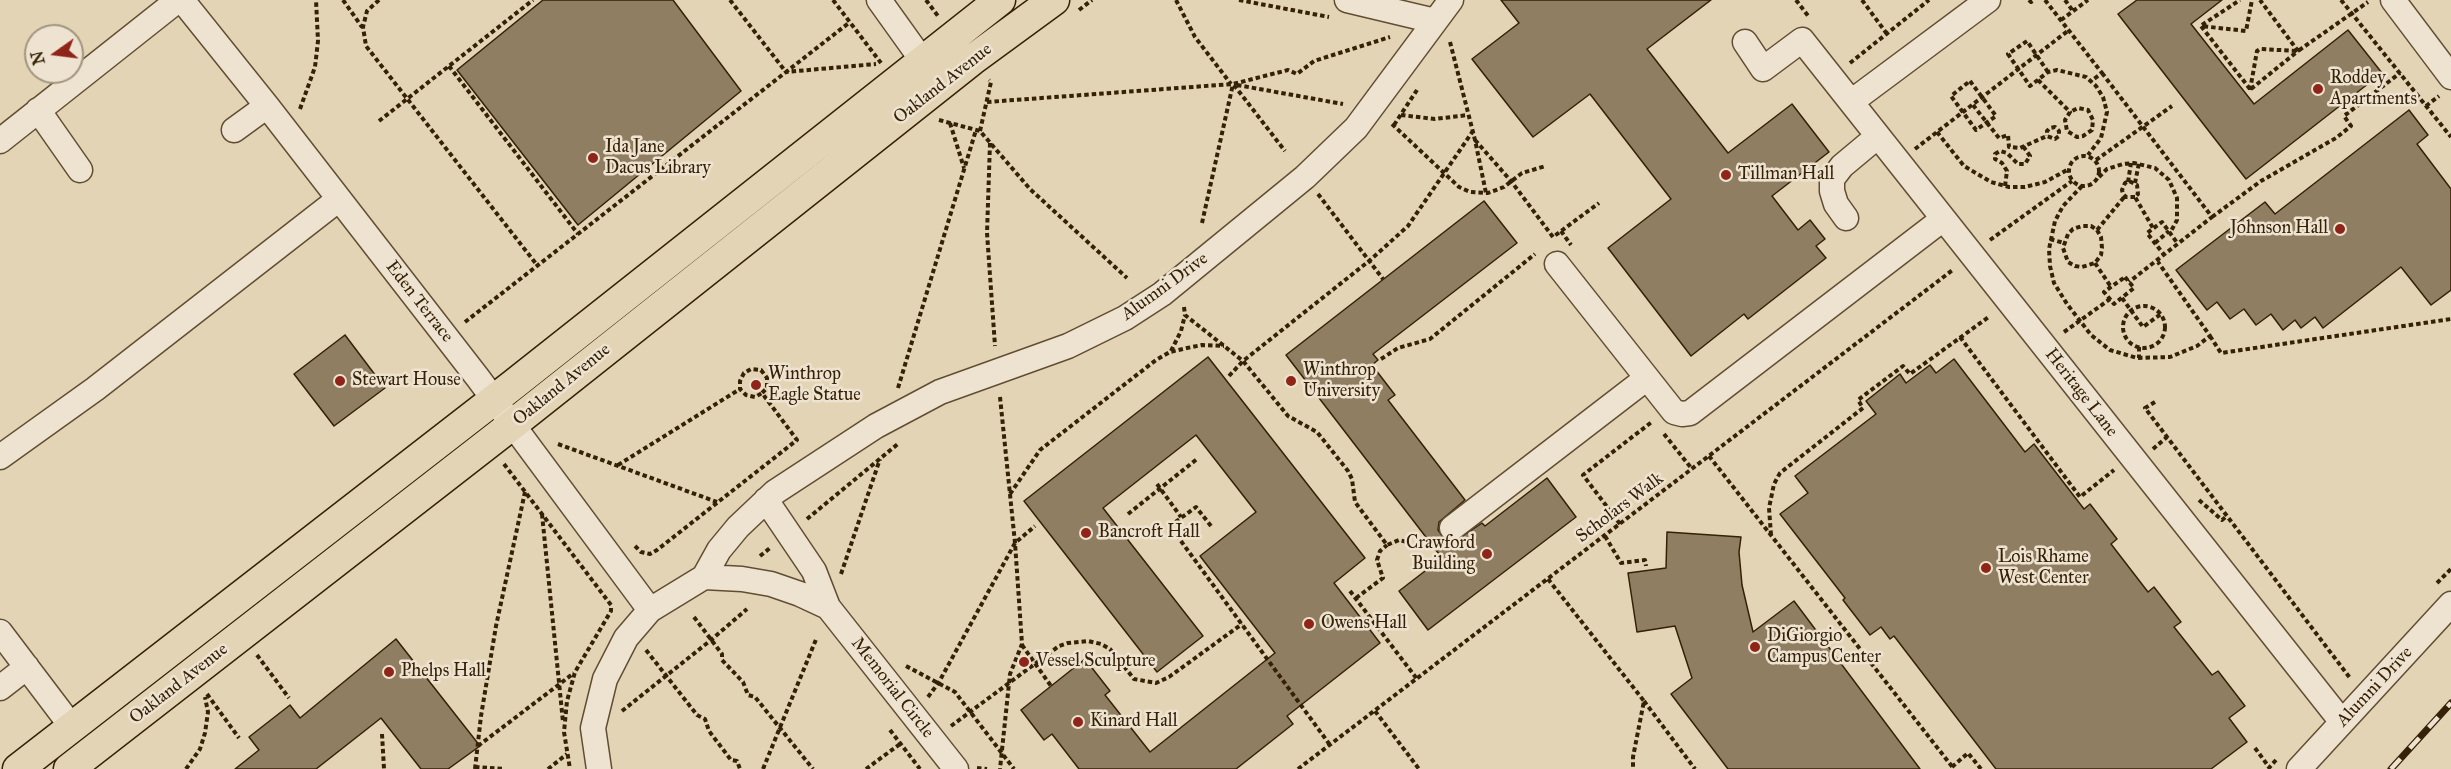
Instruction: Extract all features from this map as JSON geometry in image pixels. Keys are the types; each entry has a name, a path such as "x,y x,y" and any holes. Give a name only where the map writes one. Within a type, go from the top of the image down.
{"main road":[{"name":"Oakland Avenue","path":"18,769 494,399 1000,0"},
{"name":"Oakland Avenue","path":"69,769 513,424 940,86 1054,0"}],"street":[{"name":"Eden Terrace","path":"180,0 267,105 494,399 650,610"},
{"path":"0,141 180,0"},
{"path":"879,0 940,86"},
{"name":"Alumni Drive","path":"770,496 891,418 940,392 1068,346 1125,318 1162,294 1305,177 1356,128 1442,29 1451,0"},
{"path":"1851,102 1988,0"},
{"path":"2393,0 2445,87"},
{"path":"1339,9 1442,29"},
{"name":"Heritage Lane","path":"1744,42 1763,69 1802,40 2342,722"},
{"path":"234,130 267,105"},
{"path":"38,110 80,170"},
{"path":"1846,218 1836,204 1832,191 1832,179 1842,166 1878,136"},
{"path":"0,457 94,389 339,199"},
{"path":"1546,253 1674,412 1682,414 1690,413 1943,219"},
{"path":"1452,528 1647,378"},
{"path":"599,769 593,728 605,679 626,638 650,610 704,577 719,550 738,526 770,496"},
{"name":"Memorial Circle","path":"770,496 814,571 828,607 956,769"},
{"name":"Memorial Circle","path":"704,577 742,579 771,584 828,607"},
{"name":"Alumni Drive","path":"2299,769 2451,604"},
{"path":"0,632 72,727"},
{"path":"0,688 27,667"}],"path":[{"path":"300,109 315,67 318,41 316,0"},
{"path":"344,0 363,27"},
{"path":"379,0 367,11 363,27 366,46 537,265"},
{"path":"379,121 533,0"},
{"path":"730,0 786,72"},
{"path":"833,0 885,68"},
{"path":"926,0 940,18"},
{"path":"1176,0 1195,37 1285,152"},
{"path":"1239,0 1339,9"},
{"path":"1796,0 1814,24"},
{"path":"1862,0 1887,34"},
{"path":"1845,66 1929,0"},
{"path":"2045,0 2212,217"},
{"path":"2065,0 2073,11"},
{"path":"2061,20 2088,0"},
{"path":"2201,26 2240,0"},
{"path":"2201,26 2246,32 2252,0"},
{"path":"2260,0 2298,51"},
{"path":"2341,0 2450,134"},
{"path":"2250,90 2298,51 2368,2"},
{"path":"465,322 850,22"},
{"path":"2201,26 2250,90"},
{"path":"1442,29 1469,115 1486,193"},
{"path":"1912,151 2069,30"},
{"path":"987,102 1232,84 1288,70 1298,74 1314,61 1390,37"},
{"path":"1937,132 1964,166 1977,175 2005,186 2025,187 2044,182 2069,169 2075,158 2088,155 2101,138 2107,112 2103,97 2091,81 2075,73 2057,70 2048,72 2030,86 2008,54 2027,41 2048,72"},
{"path":"2250,90 2257,51 2263,48 2298,51"},
{"path":"786,72 881,63"},
{"path":"449,66 578,234"},
{"path":"2091,81 2102,73"},
{"path":"2129,282 2158,262 2260,181 2336,138 2351,126 2344,116 2400,73"},
{"path":"839,579 880,458 964,170 987,102 991,82 989,80"},
{"path":"2038,80 2070,112"},
{"path":"1970,81 1983,98 1996,116 1976,130 1951,96 1970,81"},
{"path":"1232,84 1343,104"},
{"path":"1202,223 1232,84"},
{"path":"2426,106 2445,87"},
{"path":"1973,105 1999,138 2008,135 2009,147 2016,149 2048,136 2055,139 2059,136 2059,131"},
{"path":"2096,160 2172,106"},
{"path":"2078,108 2088,110 2092,114 2094,125 2092,130 2083,136 2072,135 2066,128 2065,120 2070,112 2078,108"},
{"path":"1401,115 1435,119 1469,115"},
{"path":"932,118 978,130 1030,189 1127,278"},
{"path":"950,123 964,170"},
{"path":"1392,124 1460,188 1470,192 1486,193 1504,187 1522,173 1546,166"},
{"path":"2094,125 2104,130"},
{"path":"2048,136 2047,131 2050,128 2055,127 2059,131"},
{"path":"2059,131 2066,128"},
{"path":"1229,376 1243,361 1369,261 1408,226 1473,131"},
{"path":"1475,140 1511,181 1553,237"},
{"path":"990,143 987,232 995,346"},
{"path":"2005,186 2007,171 2002,163 1995,159 1995,154 2004,151 2011,155 2018,164 2025,164 2030,156 2023,146"},
{"path":"2088,155 2096,160 2100,167 2099,177"},
{"path":"2069,169 2072,181 2082,186 2088,185 2107,169 2131,163 2155,168 2173,187 2179,209 2175,227 2155,243"},
{"path":"2125,196 2122,190 2128,182 2131,163"},
{"path":"2135,197 2138,189 2135,184 2139,163"},
{"path":"1984,244 2072,181"},
{"path":"2128,182 2135,184"},
{"path":"2082,186 2063,206 2055,221 2050,239 2050,266 2054,283 2079,321 2091,335 2110,350 2139,358 2170,357 2197,346 2210,336"},
{"path":"1316,191 1383,279"},
{"path":"2125,196 2135,197"},
{"path":"2097,230 2125,196"},
{"path":"2135,197 2153,228"},
{"path":"1381,359 1398,348 1430,339 1531,261 1546,253 1553,237 1599,203"},
{"path":"2165,256 2147,233 2162,222 2178,244"},
{"path":"2091,226 2097,230 2101,237 2102,248 2101,255 2095,263 2082,267 2068,262 2064,256 2064,243 2073,229 2091,226"},
{"path":"2050,239 2064,243"},
{"path":"2158,262 2221,353 2451,319"},
{"path":"2095,263 2111,286"},
{"name":"Scholars Walk","path":"1299,769 1957,267"},
{"path":"2125,277 2129,282 2134,288 2114,304 2104,292 2125,277"},
{"path":"2122,298 2143,327 2161,314"},
{"path":"2056,338 2110,299"},
{"path":"1170,352 1181,331 1185,315 1184,304"},
{"path":"2146,306 2153,307 2161,314 2165,328 2164,336 2152,345 2139,347 2132,344 2125,334 2124,322 2131,311 2146,306"},
{"path":"1772,536 1769,508 1774,484 1780,473 1863,408 1858,400 1903,366 1910,374 1994,314"},
{"path":"1185,315 1243,361 1288,416 1317,432 1348,471 1352,479 1355,502 1387,545"},
{"path":"1960,337 2080,497 2116,469"},
{"path":"1010,495 1040,450 1096,405 1170,352 1202,345 1226,346"},
{"path":"2139,347 2139,358"},
{"path":"752,369 761,370 767,378 767,388 762,393 755,397 746,395 740,389 740,381 744,374 752,369"},
{"path":"617,466 740,389"},
{"path":"634,545 641,552 650,554 797,440 762,393"},
{"path":"991,400 1000,397 1015,543 1022,644 1010,674 1000,769"},
{"path":"2156,402 2145,408 2350,678"},
{"path":"1620,525 1583,475 1653,420"},
{"path":"552,437 564,453"},
{"path":"802,524 905,438"},
{"path":"557,443 717,502"},
{"path":"1709,456 1953,768 1968,753 1980,769"},
{"path":"500,459 611,605 612,611 575,672 567,701 564,732"},
{"path":"1128,514 1158,486 1197,459"},
{"path":"1158,486 1181,518"},
{"path":"504,769 475,768 496,626 525,491"},
{"path":"1211,526 1196,507 1170,526 1330,745"},
{"path":"542,514 564,732 570,769"},
{"path":"928,698 1015,543 1035,526"},
{"path":"1605,536 1621,563 1645,560 1646,566"},
{"path":"1356,598 1383,578 1377,560 1380,551 1399,540 1407,542"},
{"path":"1548,579 1695,769"},
{"path":"1350,591 1417,679"},
{"path":"614,717 747,609"},
{"path":"694,617 722,654 722,660 743,682 748,695 755,697 813,769"},
{"path":"950,727 1059,646 1088,641 1101,644 1110,649 1134,680 1155,682 1169,677 1242,624"},
{"path":"763,769 817,637"},
{"path":"1022,644 1051,686"},
{"path":"645,649 697,715 705,719 709,731 731,760 737,761 740,769"},
{"path":"255,652 289,698"},
{"path":"905,665 955,692 1014,769"},
{"path":"477,746 575,672"},
{"path":"186,769 200,749 205,734 208,712 205,692"},
{"path":"1633,769 1633,757 1644,701"},
{"path":"1374,711 1419,769"},
{"path":"890,730 920,769"},
{"path":"382,734 384,769"},
{"path":"866,769 900,744"},
{"path":"2255,748 2269,767"},
{"path":"548,769 567,754"}],"building":[{"name":"Ida Jane Dacus Library","path":"543,0 673,0 741,91 578,225 457,70"},
{"name":"Tillman Hall","path":"1501,0 1711,0 1647,49 1728,153 1792,104 1829,152 1772,196 1798,230 1810,220 1825,239 1816,246 1826,258 1748,319 1744,314 1691,356 1608,248 1671,199 1590,94 1533,137 1472,59 1519,23"},
{"name":"Roddey Apartments","path":"2137,0 2222,0 2191,24 2254,104 2348,30 2382,73 2246,179 2118,14"},
{"name":"Johnson Hall","path":"2409,110 2428,135 2417,144 2451,189 2451,290 2431,305 2401,267 2323,328 2315,317 2301,328 2295,320 2283,330 2271,314 2256,325 2244,309 2230,319 2217,302 2207,310 2176,270 2265,202 2275,214"},
{"path":"1484,201 1517,243 1373,354 1378,360 1372,365 1395,395 1388,400 1465,500 1439,522 1438,530 1446,541 1454,542 1482,523 1485,526 1547,478 1576,517 1428,630 1399,591 1442,558 1286,355"},
{"name":"Stewart House","path":"345,335 385,388 334,426 294,374"},
{"path":"1208,357 1365,558 1334,583 1380,643 1287,716 1293,724 1236,769 1079,769 1052,734 1044,740 1021,710 1085,659 1110,691 1105,695 1150,752 1275,653 1200,556 1256,512 1196,435 1103,508 1203,636 1157,672 1024,501"},
{"name":"Lois Rhame West Center","path":"1954,359 2025,452 2034,444 2084,509 2090,504 2117,539 2111,544 2148,592 2154,587 2181,622 2174,627 2212,675 2218,671 2245,706 2229,718 2247,742 2211,769 1996,769 1894,636 1890,639 1881,627 1870,635 1843,600 1845,598 1780,514 1808,493 1795,476 1876,414 1866,401 1900,374 1906,383 1930,365 1936,373"},
{"name":"DiGiorgio Campus Center","path":"1667,532 1741,537 1739,552 1742,585 1753,632 1794,601 1920,769 1728,769 1671,694 1692,678 1675,626 1637,632 1628,573 1666,568"},
{"name":"Phelps Hall","path":"396,639 480,746 448,769 421,769 381,718 316,769 235,769 259,750 249,737 290,705 300,718"}],"railway":[{"path":"2391,769 2451,703"}],"place":[{"name":"Roddey Apartments","path":"2318,89"},
{"name":"Ida Jane Dacus Library","path":"593,158"},
{"name":"Tillman Hall","path":"1726,175"},
{"name":"Johnson Hall","path":"2340,229"},
{"name":"Stewart House","path":"340,381"},
{"name":"Winthrop University","path":"1291,381"},
{"name":"Winthrop Eagle Statue","path":"756,385"},
{"name":"Bancroft Hall","path":"1086,533"},
{"name":"Crawford Building","path":"1487,554"},
{"name":"Lois Rhame West Center","path":"1986,568"},
{"name":"Owens Hall","path":"1309,624"},
{"name":"DiGiorgio Campus Center","path":"1755,647"},
{"name":"Vessel Sculpture","path":"1024,662"},
{"name":"Phelps Hall","path":"389,672"},
{"name":"Kinard Hall","path":"1078,722"}]}
